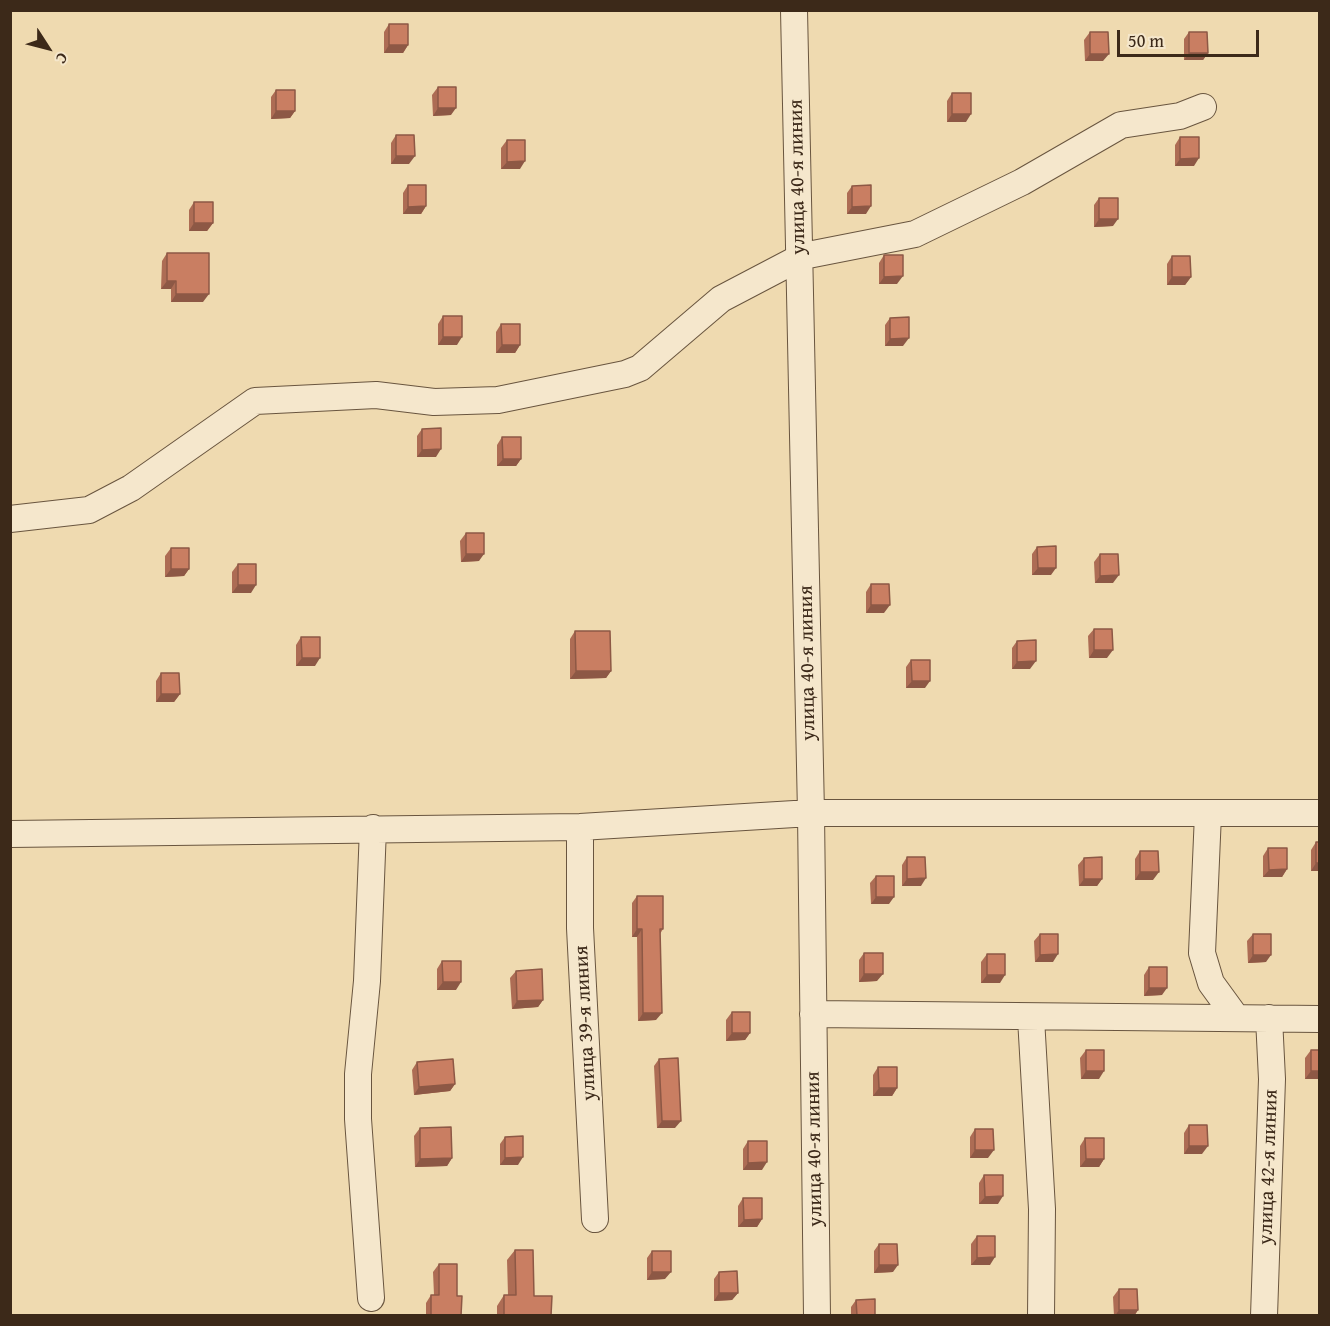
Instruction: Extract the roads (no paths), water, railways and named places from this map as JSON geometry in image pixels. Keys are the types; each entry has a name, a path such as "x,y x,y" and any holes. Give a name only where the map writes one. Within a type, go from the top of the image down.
{"street":[{"name":"улица 40-я линия","path":"794,10 811,813 817,1316"},
{"path":"10,519 89,510 132,488 255,401 376,395 434,402 498,400 625,374 640,368 721,299 799,258 915,234 1022,182 1121,125 1180,116 1203,107"},
{"path":"10,834 580,827 811,813 1320,813"},
{"path":"1208,813 1202,953 1211,983 1235,1016"},
{"name":"улица 39-я линия","path":"580,827 580,928 595,1219"},
{"path":"371,1298 358,1119 358,1074 367,981 373,828"},
{"path":"813,1014 1031,1018 1235,1016 1320,1019"},
{"path":"1031,1018 1042,1209 1041,1316"},
{"name":"улица 42-я линия","path":"1264,1316 1272,1079 1269,1018"}]}
